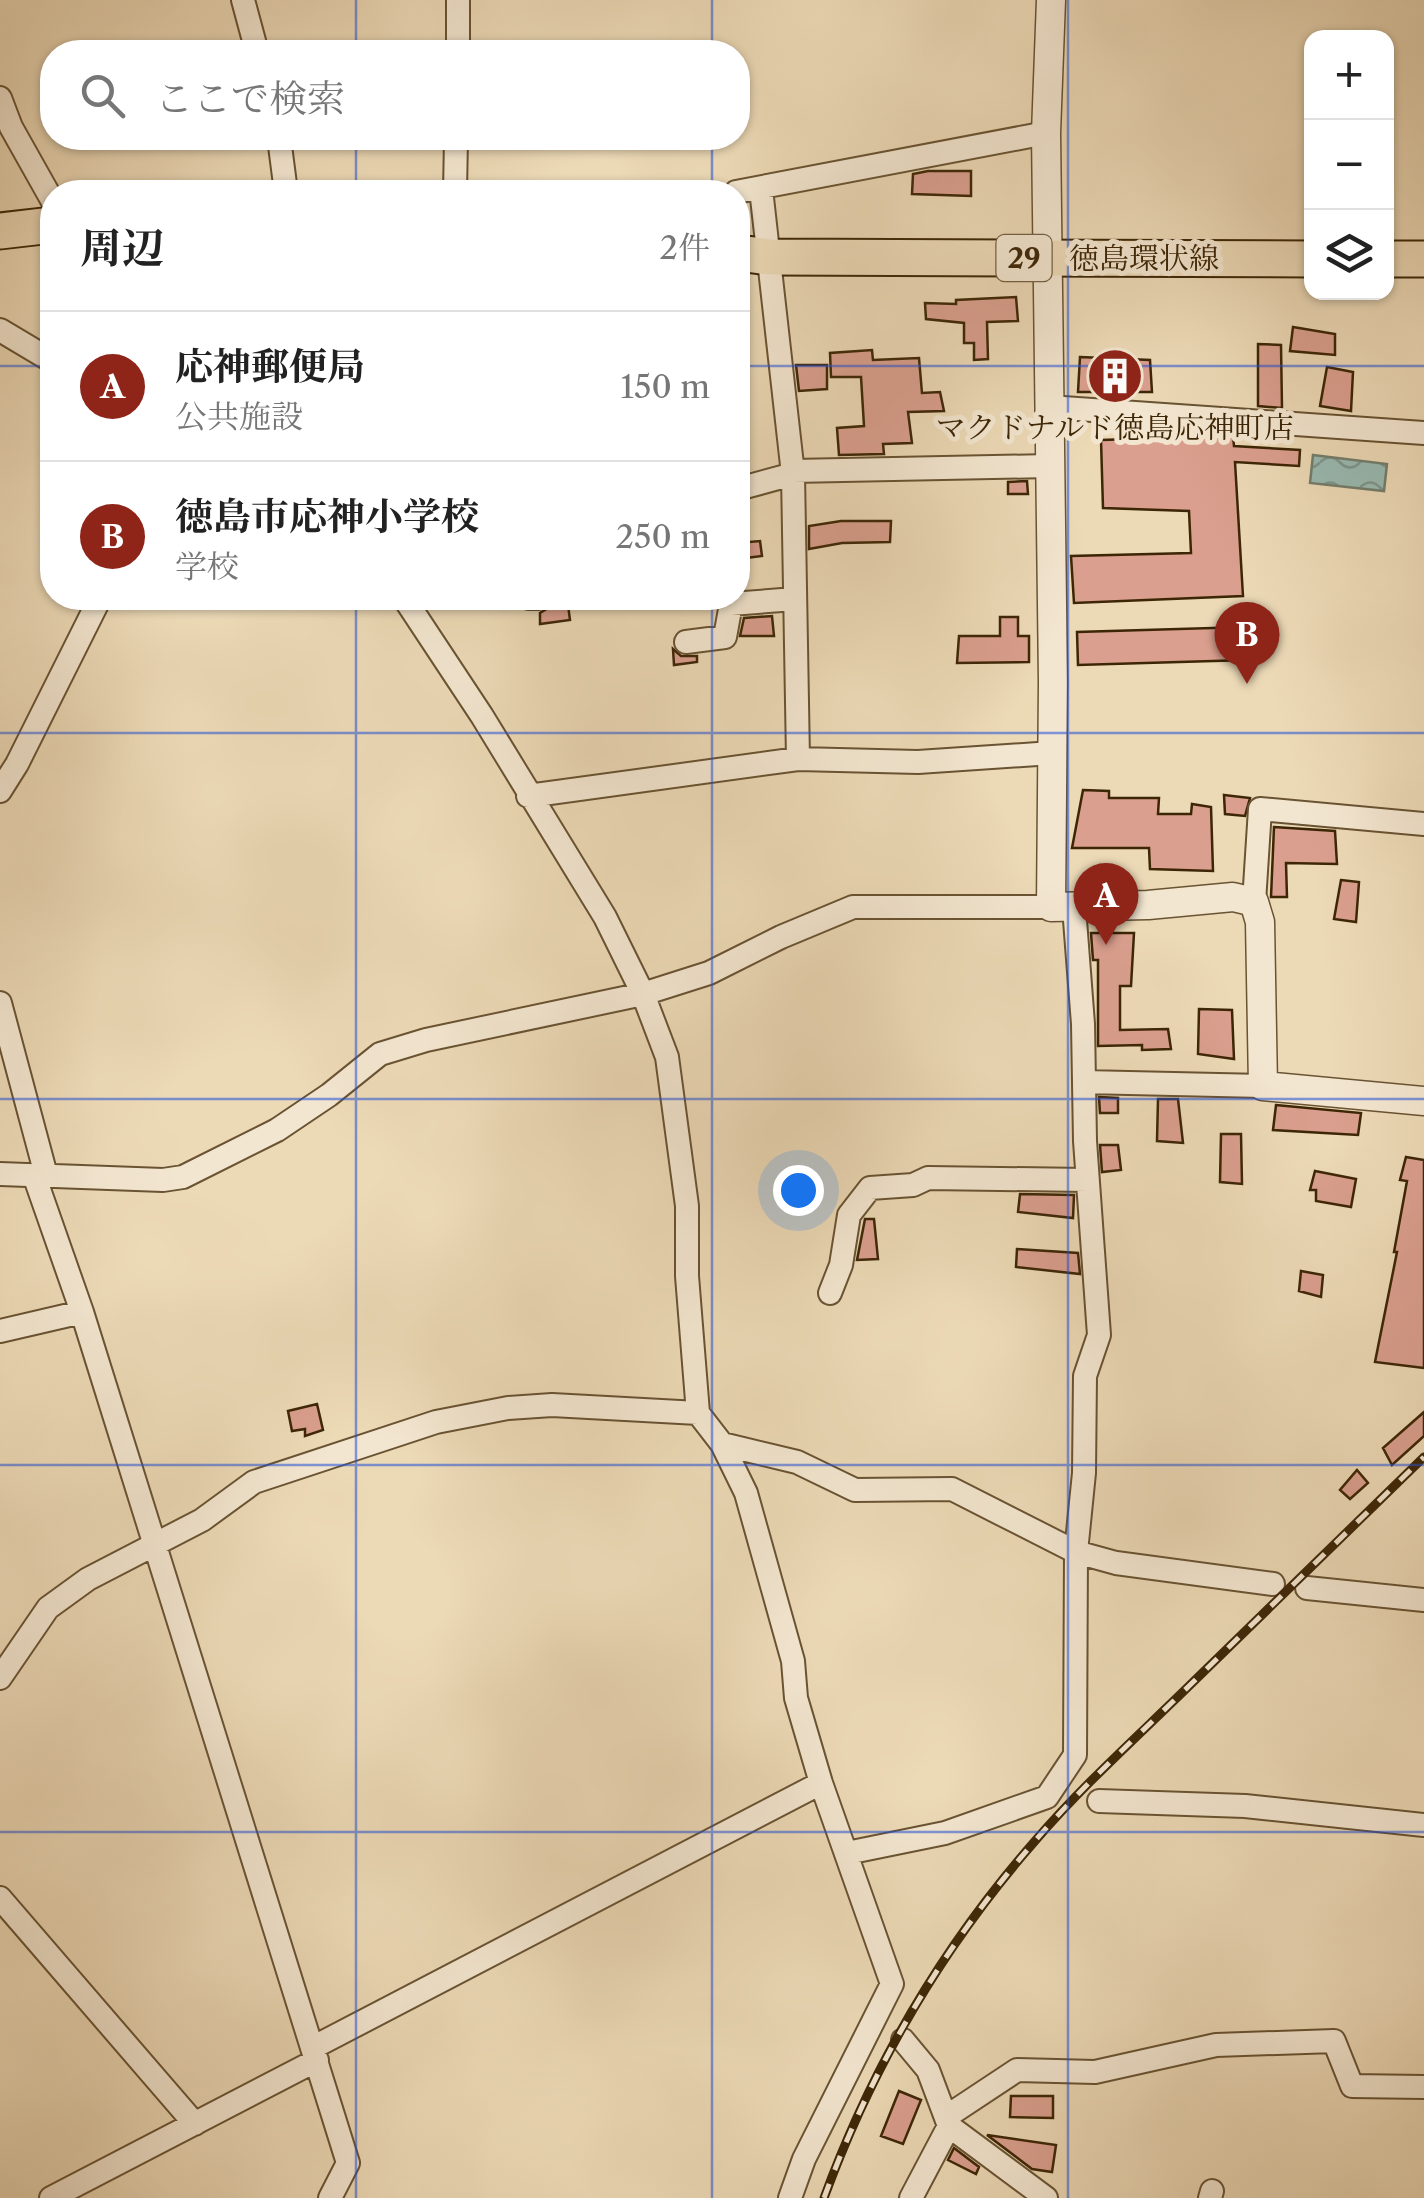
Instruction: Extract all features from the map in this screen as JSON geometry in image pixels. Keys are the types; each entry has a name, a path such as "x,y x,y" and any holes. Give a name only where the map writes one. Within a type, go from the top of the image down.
{"main road":[{"path":"0,231 40,226"},
{"name":"徳島環状線","path":"754,255 1304,259"},
{"path":"1394,259 1424,259"}],"street":[{"path":"243,0 255,40"},
{"path":"458,0 458,40"},
{"path":"847,1854 945,1833 1048,1797 1075,1755 1076,1552 1084,1473 1084,1376 1099,1335 1087,1180 1084,1024 1063,907 1052,753 1046,133 1051,0"},
{"path":"0,98 10,127 40,180"},
{"path":"750,190 1046,133"},
{"path":"281,150 284,180"},
{"path":"455,180 456,150"},
{"path":"761,189 754,255 793,473 798,759"},
{"path":"0,330 40,354"},
{"path":"1049,407 1424,432"},
{"path":"750,486 793,473 1049,466"},
{"path":"750,603 796,599"},
{"path":"0,791 94,610"},
{"path":"412,610 606,917 643,994 667,1057 687,1206 687,1276 698,1413 722,1444 746,1493 793,1661 796,1698 821,1783 892,1984 888,2033 804,2159 790,2198"},
{"path":"686,642 725,638 730,610"},
{"path":"528,796 798,759 918,762 1052,753"},
{"path":"1263,1086 1260,922 1254,902 1260,809 1424,824"},
{"path":"0,1174 164,1180 183,1177 277,1130 330,1095 380,1054 426,1040 643,994 709,973 781,937 853,908 1148,906 1234,897 1254,902"},
{"path":"0,1003 41,1175 82,1312 348,2162 330,2198"},
{"path":"1084,1082 1263,1086 1424,1101"},
{"path":"830,1293 841,1265 849,1215 870,1188 912,1185 928,1178 1087,1180"},
{"path":"0,1331 82,1312"},
{"path":"0,1678 48,1608 88,1579 202,1520 254,1482 436,1422 508,1408 552,1405 698,1413"},
{"path":"722,1444 798,1462 854,1490 952,1489 1076,1552 1116,1563 1273,1584"},
{"path":"1307,1588 1424,1600"},
{"path":"51,2198 195,2124 314,2054 821,1783"},
{"path":"1099,1801 1245,1806 1424,1824"},
{"path":"0,1898 195,2124"},
{"path":"888,2033 928,2070 947,2122 1046,2198"},
{"path":"912,2198 947,2122 1017,2070 1095,2072 1216,2045 1334,2040 1352,2086 1424,2087"}],"water":[{"path":"1313,455 1387,464 1384,491 1310,483"}],"building":[{"path":"971,171 971,196 912,194 913,174"},
{"path":"1016,297 1018,321 987,322 988,359 974,360 974,343 964,343 964,323 926,319 925,303 956,304 956,300"},
{"path":"1293,327 1335,334 1335,355 1290,351"},
{"path":"1258,344 1281,345 1282,408 1258,406"},
{"path":"872,350 873,360 919,358 922,393 940,392 944,411 908,412 912,443 883,444 884,454 839,455 837,428 864,426 861,377 831,377 830,353"},
{"name":"マクドナルド徳島応神町店","path":"1080,357 1150,360 1152,392 1078,392"},
{"path":"796,365 827,365 827,389 799,391"},
{"path":"1327,367 1353,372 1351,411 1320,406"},
{"path":"1233,436 1234,446 1300,450 1299,466 1235,462 1243,596 1074,603 1071,556 1191,553 1189,511 1103,508 1101,440"},
{"path":"1027,481 1028,494 1008,494 1008,482"},
{"path":"841,521 891,521 890,542 842,543 809,549 809,526"},
{"path":"760,541 762,556 750,558 750,542"},
{"path":"569,610 570,620 540,624 540,613"},
{"path":"772,616 774,636 740,636 744,618"},
{"path":"1000,617 1018,617 1018,636 1029,636 1029,662 957,663 959,636 1000,636"},
{"path":"1246,627 1247,660 1078,665 1077,632"},
{"path":"673,649 681,656 697,656 697,662 674,665"},
{"path":"1083,790 1109,791 1109,798 1159,798 1158,814 1191,814 1192,804 1211,807 1213,871 1150,869 1149,848 1072,848"},
{"path":"1224,795 1250,798 1245,816 1225,814"},
{"path":"1274,827 1335,831 1337,864 1286,863 1287,897 1271,897"},
{"path":"1341,880 1359,882 1356,922 1334,919"},
{"path":"1091,933 1134,933 1131,986 1120,986 1120,1030 1168,1029 1171,1049 1098,1046 1098,960 1093,960"},
{"path":"1199,1009 1232,1010 1234,1059 1198,1054"},
{"path":"1099,1097 1118,1098 1118,1113 1100,1113"},
{"path":"1158,1099 1178,1099 1183,1143 1157,1141"},
{"path":"1276,1105 1361,1113 1358,1135 1273,1130"},
{"path":"1221,1134 1241,1134 1242,1184 1220,1182"},
{"path":"1100,1145 1118,1145 1121,1170 1102,1172"},
{"path":"1406,1157 1424,1160 1424,1368 1375,1362 1397,1252 1407,1181 1400,1180"},
{"path":"1315,1171 1356,1179 1351,1207 1316,1201 1316,1190 1310,1190"},
{"path":"1020,1194 1074,1195 1073,1218 1018,1212"},
{"path":"865,1219 874,1219 878,1259 857,1260"},
{"path":"1017,1249 1078,1253 1080,1274 1016,1267"},
{"path":"1301,1271 1323,1275 1321,1297 1299,1291"},
{"path":"317,1404 323,1430 305,1436 305,1429 292,1431 288,1411"},
{"path":"1424,1412 1424,1436 1392,1465 1383,1448"},
{"path":"1357,1470 1368,1483 1350,1499 1340,1490"},
{"path":"899,2091 921,2100 903,2144 881,2136"},
{"path":"1011,2096 1053,2096 1053,2118 1010,2117"},
{"path":"987,2135 1056,2145 1052,2172 1032,2169"},
{"path":"954,2148 979,2167 976,2174 948,2160"}],"railway":[{"path":"824,2198 864,2102 913,2010 1001,1881 1091,1780 1424,1457"}],"place":[{"name":"マクドナルド徳島応神町店","path":"1115,376"},
{"name":"徳島市応神小学校","path":"1247,684"},
{"name":"応神郵便局","path":"1106,945"}]}
